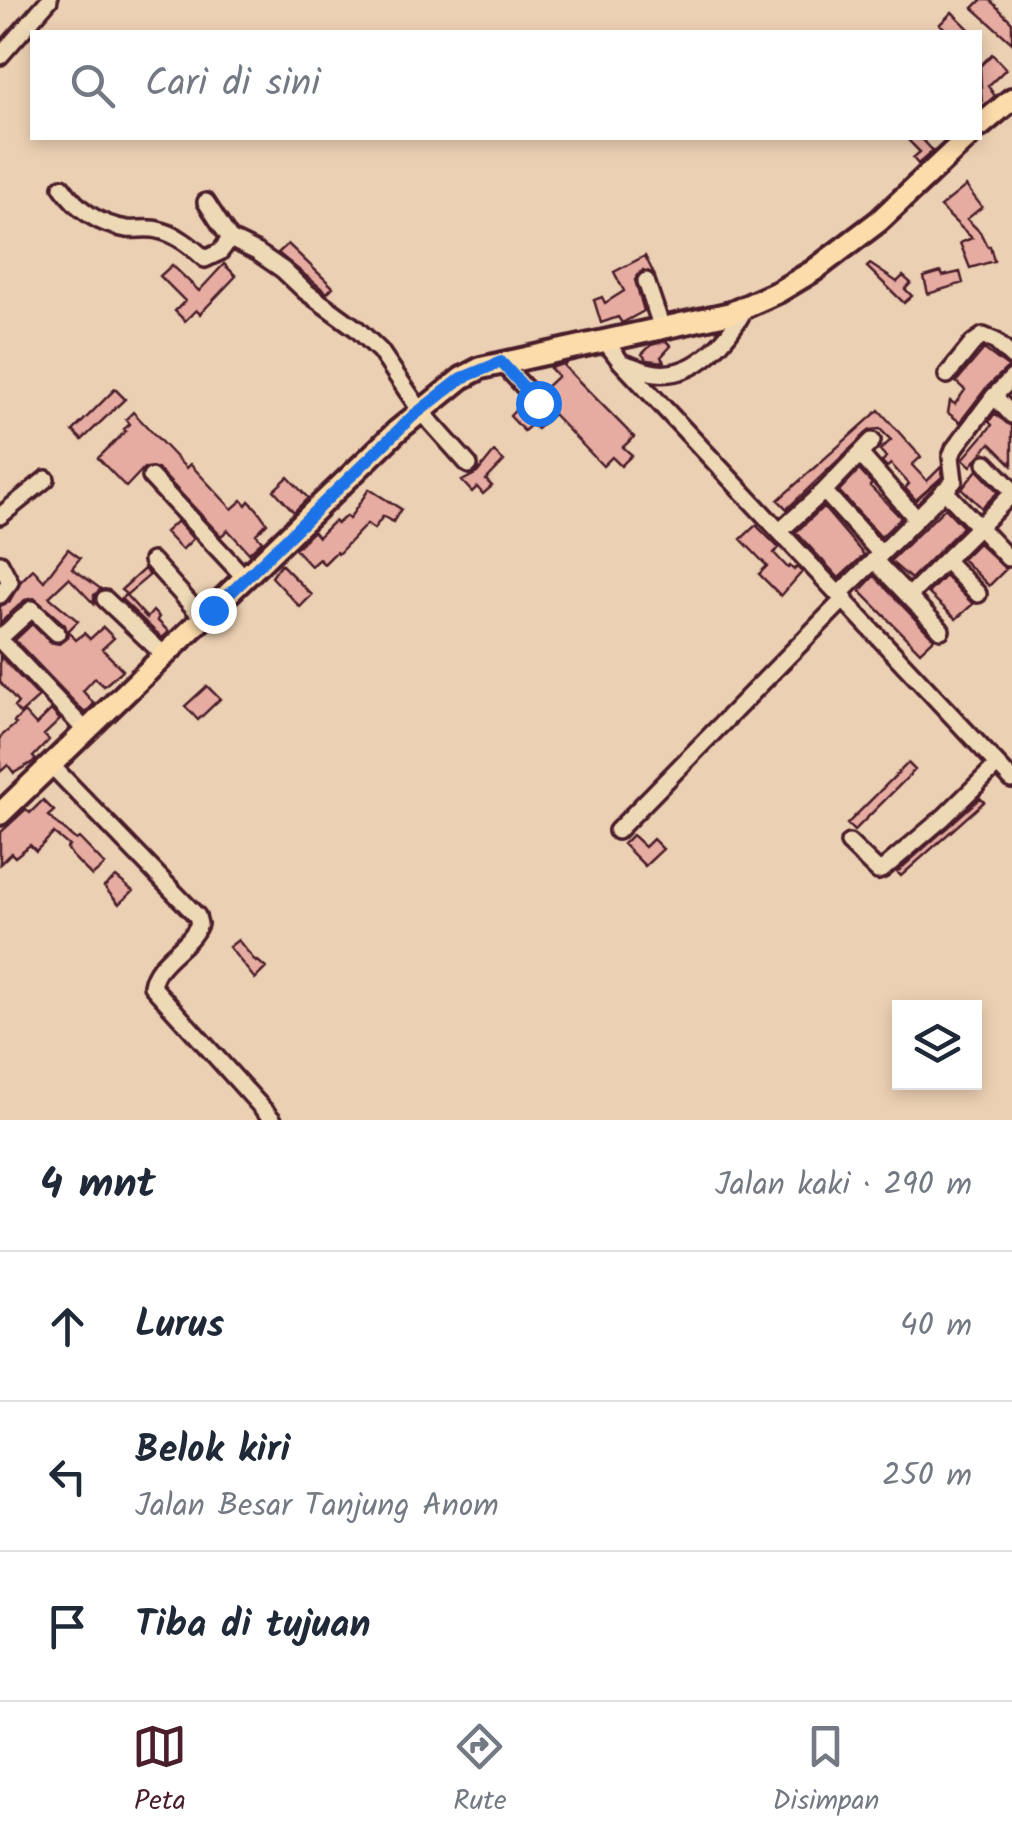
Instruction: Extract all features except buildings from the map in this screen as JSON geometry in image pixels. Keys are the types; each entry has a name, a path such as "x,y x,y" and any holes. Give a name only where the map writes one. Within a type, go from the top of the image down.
{"main road":[{"path":"982,124 1012,100"},
{"path":"0,814 420,410 462,378 501,362 746,307 796,282 842,249 965,140"}],"street":[{"path":"0,56 48,0"},
{"path":"62,188 94,218 128,229 155,228 188,244 205,259 220,252 230,239"},
{"path":"206,202 230,239 283,270 380,352 420,410 468,465"},
{"path":"646,281 662,328"},
{"path":"622,362 657,374 681,370 716,350 731,334 746,307"},
{"path":"947,374 973,342 983,336 1012,357"},
{"path":"605,341 1012,780"},
{"path":"501,362 538,403"},
{"path":"618,832 955,478 951,457 954,450 1012,378"},
{"path":"994,396 1012,415"},
{"path":"780,531 872,441"},
{"path":"860,454 916,518"},
{"path":"910,596 1012,492 986,463"},
{"path":"151,478 246,579"},
{"path":"0,516 46,479"},
{"path":"944,490 1008,558"},
{"path":"824,492 941,630"},
{"path":"946,561 978,594"},
{"path":"152,562 202,618"},
{"path":"0,563 10,582 0,594"},
{"path":"105,599 165,656"},
{"path":"57,633 32,610 0,639 88,732"},
{"path":"850,843 878,870 883,869 944,817 996,765"},
{"path":"52,766 197,916 195,933 155,974 152,986 273,1120"}],"route":[{"path":"213,610 398,430 462,378 501,362 538,403"}]}
